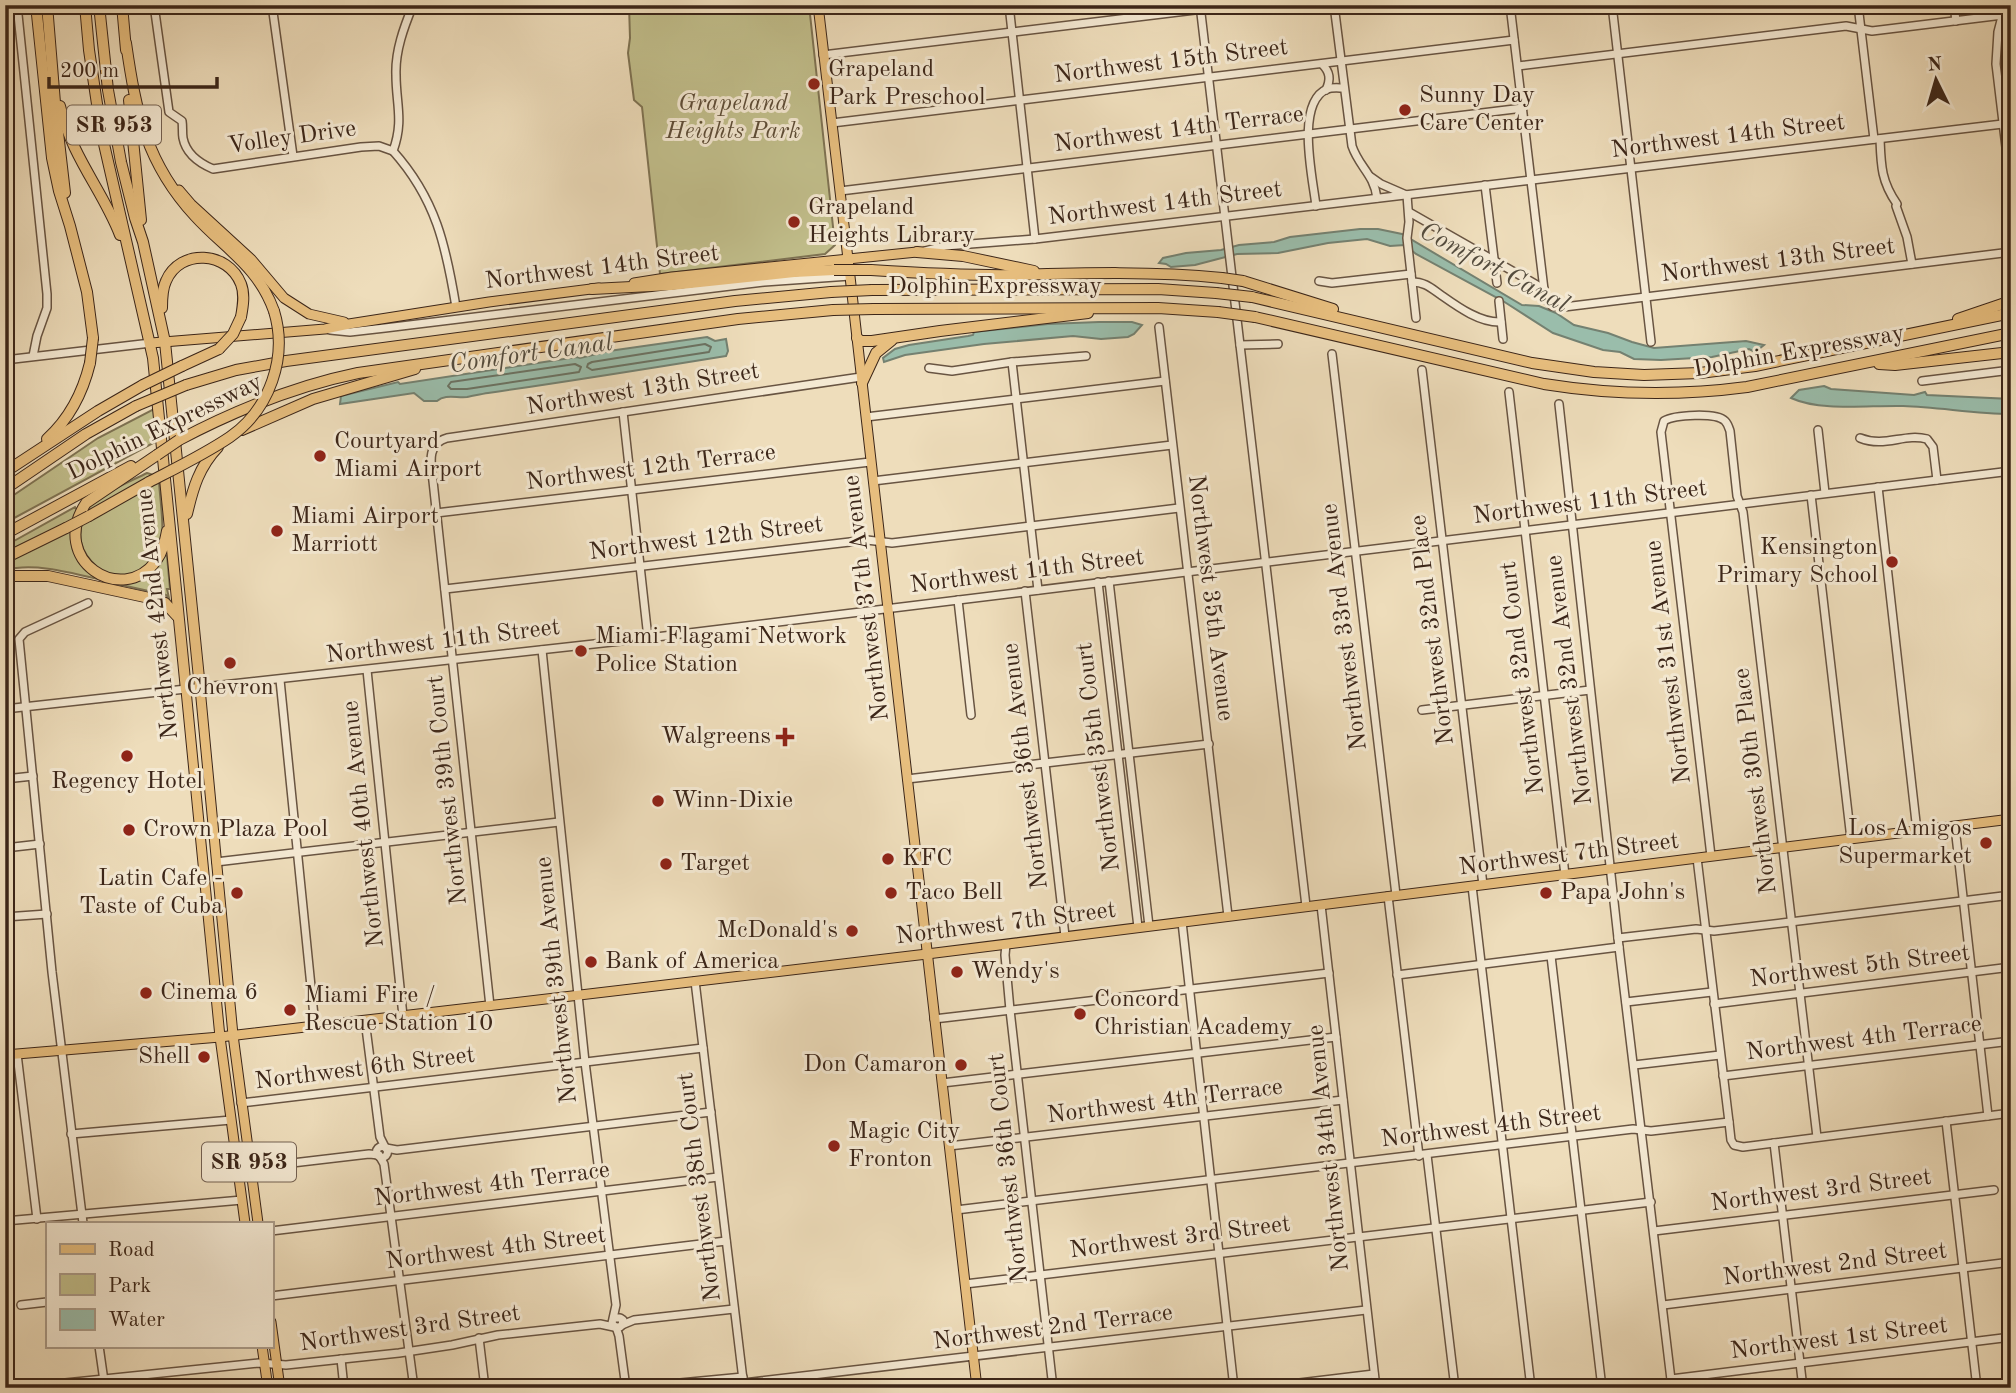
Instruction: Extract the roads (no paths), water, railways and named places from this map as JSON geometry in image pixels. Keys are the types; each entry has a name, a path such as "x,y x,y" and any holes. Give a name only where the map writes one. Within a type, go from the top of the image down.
{"highway":[{"path":"25,458 51,435 67,416 81,392 90,363 93,338 88,292 57,184 50,145 36,5"},
{"path":"47,5 70,226"},
{"name":"Northwest 42nd Avenue","path":"85,5 91,71 101,131 151,343 186,690"},
{"name":"Northwest 42nd Avenue","path":"99,5 112,114 165,342 200,688"},
{"path":"122,5 143,242"},
{"path":"5,558 89,516 230,437 258,409 270,386 277,360 278,335 274,311 266,291 256,275 197,219 177,196 159,168 136,106 126,43"},
{"path":"53,72 72,145 112,218 131,264"},
{"path":"917,252 963,256 1044,273"},
{"path":"5,472 143,385 219,349 233,334 241,317 243,291 236,274 227,265 208,257 196,257 183,262 168,277 162,294 161,323"},
{"path":"592,289 670,285 834,270 989,275 1181,274 1244,281 1394,330"},
{"name":"Dolphin Expressway","path":"5,489 86,434 136,406 186,385 222,374 286,361 734,301 831,292 1158,289 1216,293 1252,298 1553,366 1601,373 1644,375 1739,369 1915,333 2009,308"},
{"path":"857,338 865,341 895,338 1124,308"},
{"name":"Dolphin Expressway","path":"5,534 244,408 312,384 372,370 728,321 833,310 1124,308 1218,312 1255,317 1531,382 1611,393 1663,394 1726,390 2010,333"},
{"path":"862,380 876,353 895,338"},
{"path":"1868,362 1895,365 2011,352"},
{"path":"184,525 201,468 218,447 246,427 326,395 447,360"},
{"path":"156,454 86,503 75,527 76,547 85,562 98,574 114,579 132,577 147,570 157,560 164,546 170,520"},
{"path":"5,576 48,576 154,599 170,607 180,623"}],"main road":[{"name":"Northwest 37th Avenue","path":"817,5 956,1210"},
{"path":"146,138 167,173 185,196 251,260 284,298 309,314 349,324"},
{"name":"Northwest 14th Street","path":"151,343 326,330 456,307 672,277 917,252"},
{"name":"Northwest 42nd Avenue","path":"200,688 233,1035 258,1222"},
{"name":"Northwest 42nd Avenue","path":"186,690 220,1037 245,1222"},
{"name":"Northwest 7th Street","path":"5,1055 220,1037 490,1006 2011,819"},
{"path":"201,843 208,857 216,862"},
{"path":"202,861 211,869 218,883"},
{"path":"235,1148 242,1161 250,1168"},
{"path":"242,1200 251,1206 258,1222"},
{"path":"956,1210 977,1388"},
{"path":"273,1336 280,1388"},
{"path":"262,1348 268,1388"}],"street":[{"path":"17,5 47,294 47,308 33,356"},
{"name":"Volley Drive","path":"155,5 169,112 182,121 187,150 200,163 213,169 361,146 379,146 393,151"},
{"path":"272,5 293,156"},
{"path":"413,5 403,29 397,57 399,135 393,151 407,166 425,194 440,227 456,307"},
{"path":"1009,5 1035,239"},
{"path":"824,55 1236,5"},
{"path":"1334,5 1349,129 1355,155 1371,177 1377,198"},
{"path":"1510,5 1544,289"},
{"path":"1612,5 1651,342"},
{"path":"1858,5 1886,187 1897,204 1909,243 1912,264"},
{"path":"1954,5 1956,21"},
{"path":"2005,5 2006,15 1998,28 1996,53 2007,123 2011,189"},
{"path":"1200,8 1306,906"},
{"path":"1518,66 1846,26 1872,31 2006,15"},
{"name":"Northwest 15th Street","path":"832,123 1514,40"},
{"path":"1316,206 1307,134 1312,109 1329,82 1329,74 1322,64"},
{"path":"1326,90 1344,88"},
{"name":"Northwest 14th Terrace","path":"840,191 1522,108"},
{"name":"Northwest 14th Street","path":"917,252 940,247 1035,239 2007,123"},
{"path":"1371,177 1407,195 1408,248 1416,318"},
{"path":"1485,185 1497,283"},
{"path":"1409,212 1544,289"},
{"name":"Northwest 13th Street","path":"1544,289 1545,300 1549,305 1564,307 2011,252"},
{"path":"1527,280 1542,272"},
{"name":"Northwest 14th Street","path":"326,330 350,332 794,279 850,276"},
{"path":"1319,281 1332,283 1411,278 1486,321 1501,322"},
{"path":"1499,301 1503,339"},
{"name":"Northwest 35th Avenue","path":"1159,327 1228,916"},
{"name":"Northwest 14th Street","path":"5,360 151,343"},
{"path":"1240,345 1279,344"},
{"name":"Northwest 33rd Avenue","path":"1332,354 1356,551 1392,896 1397,975 1423,1155 1437,1227 1455,1388"},
{"path":"929,368 952,371 1012,362 1086,356"},
{"path":"1012,362 1038,590"},
{"name":"Northwest 32nd Place","path":"1422,370 1483,885"},
{"path":"1922,381 2011,370"},
{"name":"Northwest 13th Street","path":"433,446 447,438 862,380"},
{"path":"866,417 1165,381"},
{"name":"Northwest 32nd Court","path":"1509,392 1565,875"},
{"name":"Northwest 32nd Avenue","path":"1559,404 1618,939 1654,1231"},
{"path":"623,412 648,638"},
{"name":"Northwest 30th Place","path":"1664,421 1676,417 1706,416 1726,422 1730,431 1737,496 1745,526 1817,1137"},
{"name":"Northwest 31st Avenue","path":"1664,421 1661,432 1711,856"},
{"path":"1818,430 1825,494"},
{"path":"1860,438 1872,443 1919,437 1929,440 1933,447 1937,480"},
{"path":"873,481 1172,445"},
{"name":"Northwest 39th Court","path":"433,446 431,462 436,513 490,1006"},
{"name":"Northwest 12th Terrace","path":"436,513 870,461"},
{"name":"Northwest 11th Street","path":"5,709 648,638 2011,471"},
{"path":"1878,487 1917,831"},
{"path":"1811,495 1851,839"},
{"name":"Northwest 12th Street","path":"445,589 867,540 892,543 1180,508"},
{"name":"Northwest 35th Court","path":"1109,581 1149,926"},
{"name":"Northwest 35th Court","path":"1098,582 1138,927"},
{"name":"Northwest 36th Avenue","path":"1025,591 1065,936"},
{"path":"958,600 971,715"},
{"path":"83,1219 61,1049 19,642 20,636 27,631 88,603"},
{"name":"Northwest 39th Avenue","path":"541,650 584,1062 627,1388"},
{"name":"Northwest 40th Avenue","path":"367,670 403,1016"},
{"path":"280,680 315,1026"},
{"path":"1422,710 1590,690"},
{"path":"907,779 1209,744"},
{"path":"5,779 33,776"},
{"path":"216,862 559,822"},
{"path":"1955,827 1988,1116"},
{"path":"5,848 40,844"},
{"path":"1130,852 1140,851"},
{"path":"1697,858 1728,1122 1731,1140 1737,1147 2011,1113"},
{"path":"1133,883 1144,882"},
{"path":"1472,886 1531,1388"},
{"path":"1618,939 1696,929 1714,931 2011,895"},
{"name":"Northwest 34th Avenue","path":"1321,905 1376,1388"},
{"path":"5,917 47,914"},
{"path":"1182,922 1234,1388"},
{"name":"Northwest 36th Court","path":"1006,944 1010,1010 1053,1388"},
{"path":"1397,975 1619,947"},
{"path":"1551,956 1602,1388"},
{"name":"Northwest 5th Street","path":"1714,1004 2011,967"},
{"path":"934,1019 1329,973"},
{"name":"Northwest 38th Court","path":"695,981 743,1382"},
{"path":"1626,1002 1712,992"},
{"path":"365,1020 414,1388"},
{"path":"942,1083 1336,1037"},
{"name":"Northwest 4th Terrace","path":"1723,1076 2011,1041"},
{"name":"Northwest 6th Street","path":"241,1103 703,1048"},
{"path":"17,1054 37,1219"},
{"name":"Northwest 4th Terrace","path":"1634,1065 1720,1055"},
{"name":"Northwest 4th Terrace","path":"949,1146 1343,1100"},
{"path":"250,1168 711,1112"},
{"name":"Northwest 6th Street","path":"71,1134 231,1120"},
{"path":"1946,1121 1977,1388"},
{"name":"Northwest 4th Street","path":"956,1210 1633,1129 1728,1122"},
{"path":"1774,1143 1803,1388"},
{"name":"Northwest 4th Terrace","path":"273,1231 718,1177"},
{"name":"Northwest 3rd Street","path":"1654,1231 1994,1190"},
{"path":"5,1221 83,1219 242,1200"},
{"name":"Northwest 3rd Street","path":"965,1284 1651,1202"},
{"path":"1654,1231 1672,1388"},
{"name":"Northwest 4th Street","path":"273,1296 726,1241"},
{"name":"Northwest 2nd Street","path":"1663,1305 2011,1262"},
{"path":"21,1306 46,1302"},
{"name":"Northwest 3rd Street","path":"17,1388 265,1363 286,1365 409,1352 480,1338 734,1309"},
{"name":"Northwest 2nd Terrace","path":"627,1388 743,1382 1366,1310"},
{"name":"Northwest 1st Street","path":"1671,1379 2011,1337"},
{"path":"480,1338 485,1388"},
{"path":"99,1348 105,1388"},
{"path":"341,1359 344,1388"},
{"path":"1258,1388 1374,1374"}],"water":[{"path":"1360,229 1378,229 1402,234 1522,305 1539,306 1574,325 1632,342 1654,348 1746,341 1764,345 1755,352 1749,349 1712,357 1634,359 1620,352 1603,350 1553,333 1503,301 1416,254 1405,245 1390,246 1367,239 1328,243 1278,253 1237,254 1195,265 1171,267 1159,263 1163,258 1186,253"},
{"path":"1132,322 1142,325 1128,337 1101,339 1073,336 984,344 905,355 884,362 883,358 895,349 909,345 973,335 974,332"},
{"path":"707,337 715,341 726,339 726,356 467,397 447,397 437,401 424,401 414,393 340,404 341,396 398,382 400,384 580,358 609,351"},
{"path":"1824,386 1831,389 1914,395 1925,392 1927,395 2011,399 2011,414 1903,406 1817,405 1791,398 1799,390"}],"place":[{"name":"Grapeland Park Preschool","path":"814,84"},
{"name":"Sunny Day Care Center","path":"1405,110"},
{"name":"Grapeland Heights Library","path":"794,222"},
{"name":"Courtyard Miami Airport","path":"320,456"},
{"name":"Miami Airport Marriott","path":"277,531"},
{"name":"Kensington Primary School","path":"1892,562"},
{"name":"Miami Flagami Network Police Station","path":"581,651"},
{"name":"Chevron","path":"230,663"},
{"name":"Walgreens","path":"785,737"},
{"name":"Regency Hotel","path":"127,756"},
{"name":"Winn-Dixie","path":"658,801"},
{"name":"Crown Plaza Pool","path":"129,830"},
{"name":"Los Amigos Supermarket","path":"1986,843"},
{"name":"KFC","path":"888,859"},
{"name":"Target","path":"666,864"},
{"name":"Latin Cafe - Taste of Cuba","path":"237,893"},
{"name":"Taco Bell","path":"891,893"},
{"name":"Papa John's","path":"1546,893"},
{"name":"McDonald's","path":"852,931"},
{"name":"Bank of America","path":"591,962"},
{"name":"Wendy's","path":"957,972"},
{"name":"Cinema 6","path":"146,993"},
{"name":"Miami Fire / Rescue Station 10","path":"290,1010"},
{"name":"Concord Christian Academy","path":"1080,1014"},
{"name":"Shell","path":"204,1057"},
{"name":"Don Camaron","path":"961,1065"},
{"name":"Magic City Fronton","path":"834,1146"}],"park label":[{"name":"Grapeland Heights Park","path":"733,118"}],"water label":[{"name":"Comfort Canal","path":"1494,268"},
{"name":"Comfort Canal","path":"531,354"}]}
